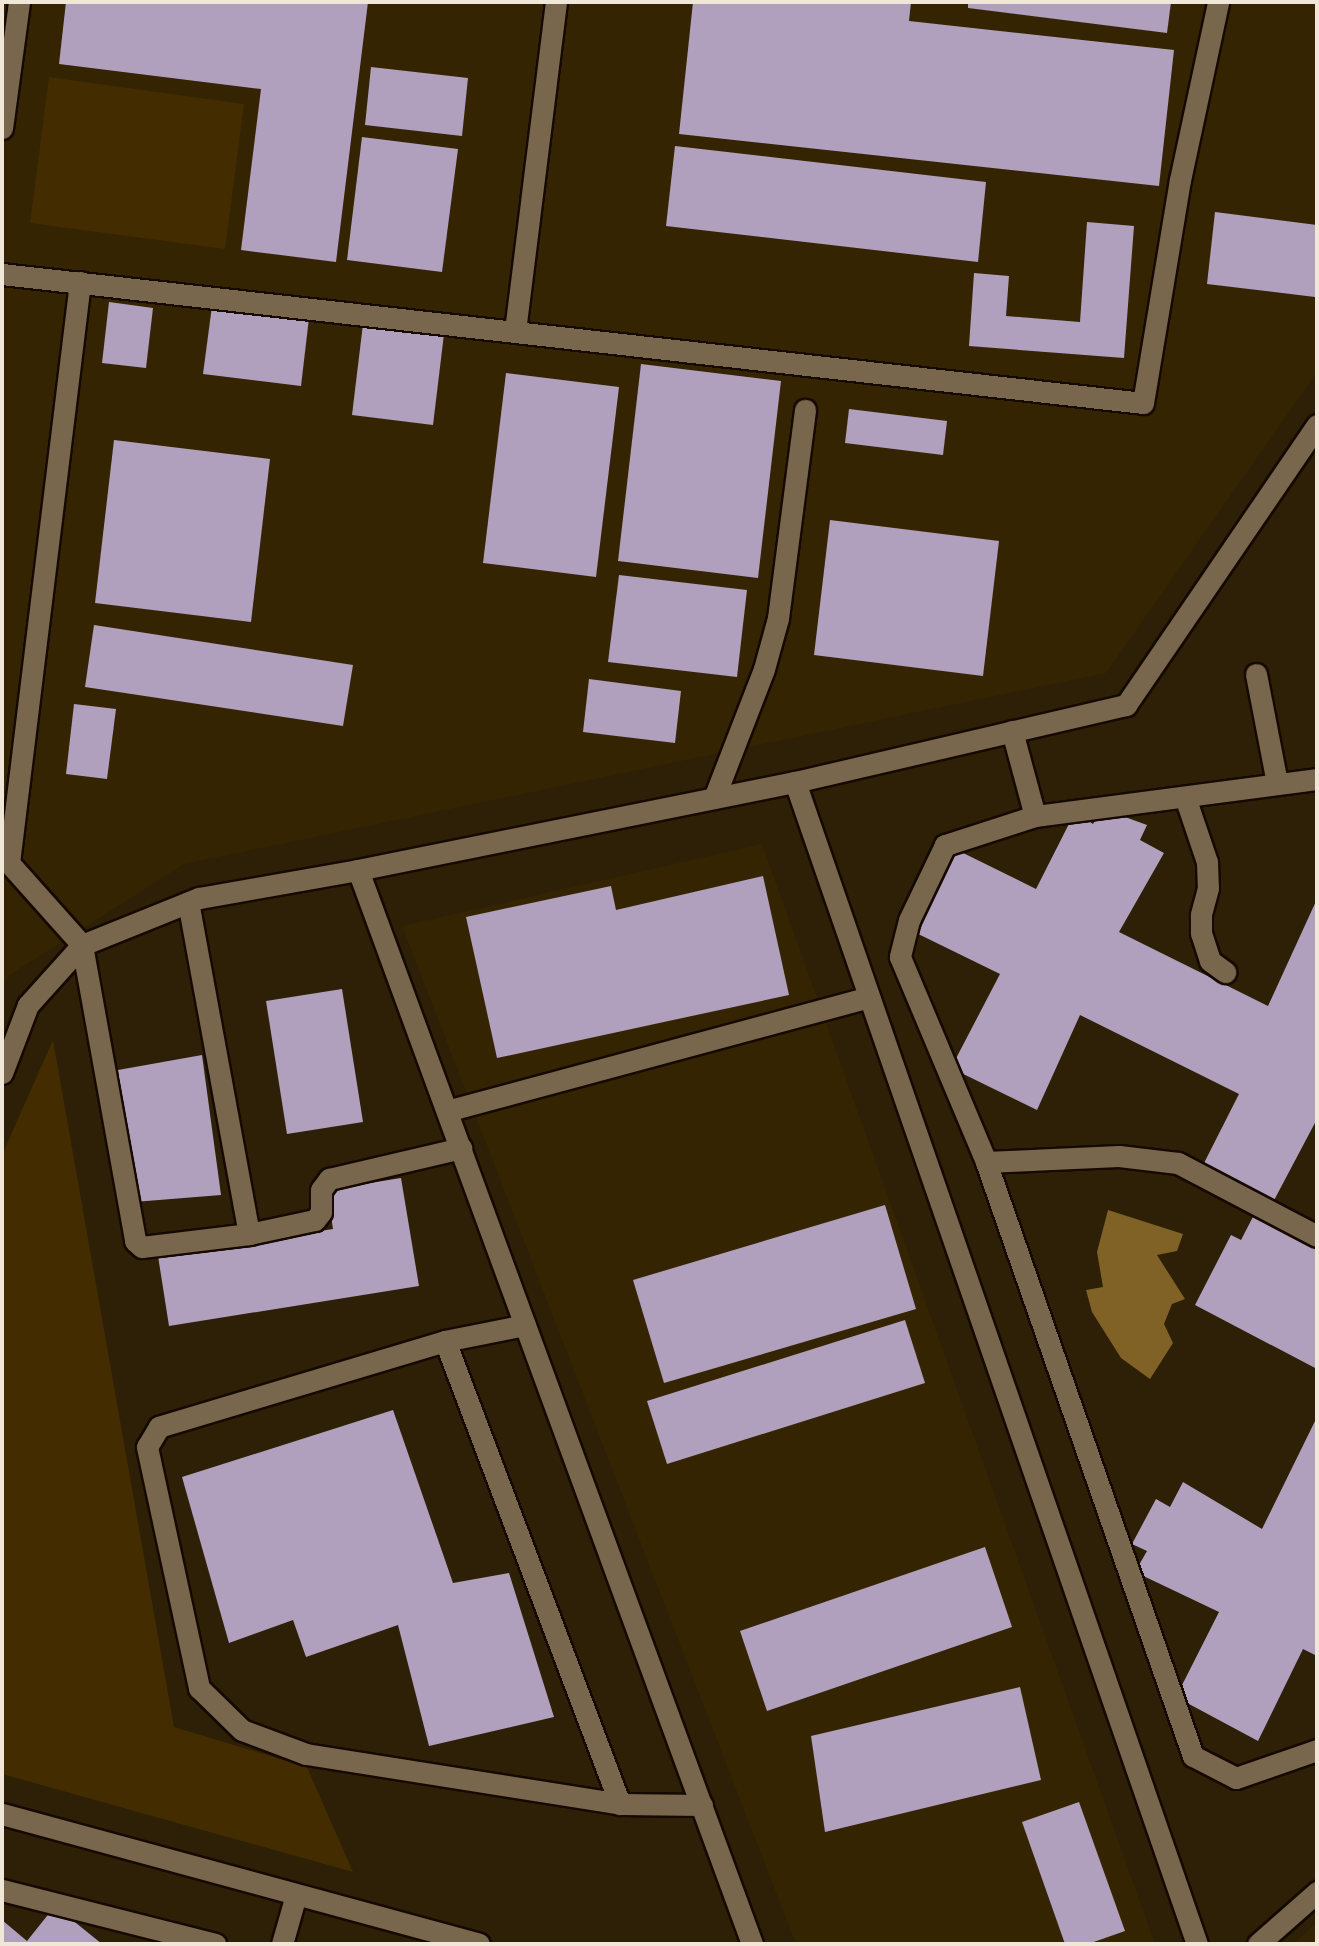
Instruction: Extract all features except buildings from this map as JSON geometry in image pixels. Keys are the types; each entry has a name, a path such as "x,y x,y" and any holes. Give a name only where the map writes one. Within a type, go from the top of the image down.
{"street":[{"path":"2,128 19,2"},
{"path":"516,331 556,2"},
{"path":"2,274 1143,403 1180,180 1219,2"},
{"path":"80,282 5,864 82,945 135,1241 142,1247 249,1234 315,1220 321,1212 321,1190 329,1179 461,1148"},
{"path":"714,798 764,669 778,618 805,410"},
{"path":"2,1073 28,1005 82,945 199,898 358,870 795,782 1126,705 1317,425"},
{"path":"1256,674 1277,783"},
{"path":"1012,731 1035,816"},
{"path":"1317,779 1035,816 945,845 909,919 900,957 986,1162 1193,1756 1236,1778 1317,1750"},
{"path":"795,782 1197,1944"},
{"path":"1185,797 1207,862 1208,888 1201,915 1201,933 1210,961 1225,972"},
{"path":"358,870 752,1944"},
{"path":"188,903 249,1234"},
{"path":"447,1111 869,997"},
{"path":"986,1162 1119,1156 1178,1163 1317,1236"},
{"path":"525,1325 445,1341 159,1427 148,1447 199,1688 242,1730 306,1754 620,1804 702,1805"},
{"path":"445,1341 620,1804"},
{"path":"2,1814 479,1944"},
{"path":"2,1890 215,1944"},
{"path":"1258,1944 1317,1892"},
{"path":"282,1944 296,1895"}],"shaded area":[{"path":"2,2 1317,2 1317,372 1106,673 184,864 8,976 2,994"},
{"path":"49,77 244,104 225,249 30,223"},
{"path":"762,844 1155,1944 796,1944 402,926"},
{"path":"53,1040 174,1727 307,1767 353,1872 2,1774 2,1155"},
{"path":"1108,1210 1183,1234 1177,1251 1157,1255 1185,1299 1172,1304 1164,1324 1173,1343 1150,1379 1121,1358 1092,1312 1086,1290 1103,1287 1097,1252"},
{"path":"1317,1923 1317,1944 1293,1944"}]}
